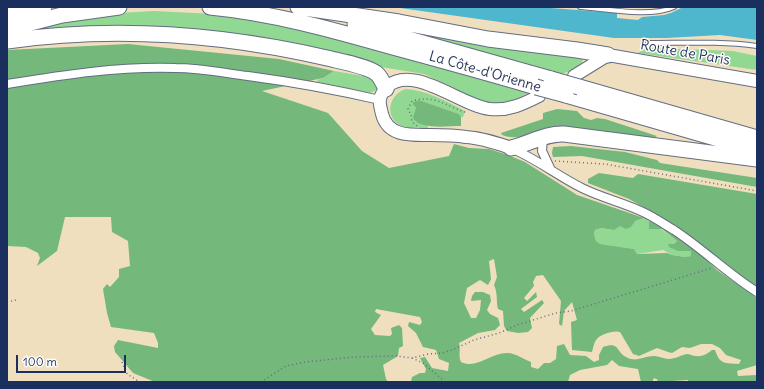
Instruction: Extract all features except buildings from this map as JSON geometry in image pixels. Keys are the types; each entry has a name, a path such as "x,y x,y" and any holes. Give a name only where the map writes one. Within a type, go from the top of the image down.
{"highway":[{"path":"7,16 44,7"},
{"path":"7,29 62,15 119,7"},
{"name":"La Côte-d'Orienne","path":"210,7 263,14 299,21 538,91 566,95 757,150"},
{"name":"La Côte-d'Orienne","path":"288,7 349,22 551,79 576,82 757,138"},
{"path":"298,7 399,22 488,39 608,55"},
{"path":"7,40 57,36 115,34 173,35 242,42 306,54 369,70 379,77 383,94"},
{"path":"511,148 522,146 556,134 564,134 757,159"}],"main road":[{"path":"576,82 608,55"},
{"name":"Route de Paris","path":"608,55 757,81"},
{"path":"511,148 488,141 466,137 400,134 384,121 381,111 383,94 390,85 399,81 415,80 472,105 498,110 519,106 538,91"}],"street":[{"path":"7,84 52,76 119,69 177,68 217,72 350,93 383,94"},
{"path":"544,138 542,149 545,160 552,171"},
{"path":"511,148 535,160 584,189 644,213 690,241 720,266 757,292"}],"lane":[{"path":"580,7 640,12 663,11 674,7"},
{"path":"648,43 705,43 757,46"}],"path":[{"path":"545,160 605,164 757,191"},
{"path":"412,358 452,350 468,342 499,333 517,325 556,313 571,311 720,266"},
{"path":"7,302 16,300"},
{"path":"261,382 286,366 305,362 354,357 396,356 412,358 423,363 445,382"},
{"path":"122,362 127,374 140,382"}],"green space":[{"path":"154,11 214,14 261,19 312,31 530,92 506,104 489,104 467,96 424,74 375,66 314,51 32,34 28,29 101,14"},
{"path":"399,30 583,58 578,68 561,74"},
{"path":"128,44 279,59 334,71 323,78 262,91 328,113 362,151 389,168 449,156 454,144 469,148 489,149 525,162 577,195 644,218 635,221 631,227 626,229 620,226 614,230 601,228 595,230 594,234 596,241 600,244 634,249 637,254 667,253 685,257 691,256 691,251 678,251 669,247 668,244 674,244 677,241 662,229 649,229 649,221 676,235 698,251 717,270 757,298 757,365 737,371 738,376 757,375 757,382 688,382 688,380 656,382 658,380 654,378 652,382 641,382 638,369 619,366 612,360 607,365 580,370 570,375 568,382 411,382 412,377 420,373 425,373 426,369 420,358 425,357 432,368 448,371 449,363 439,359 436,350 423,347 416,333 408,326 409,322 420,325 422,322 420,317 376,309 375,312 381,315 371,329 375,335 390,336 392,334 391,328 399,325 402,328 403,346 399,348 398,356 383,365 388,382 155,382 133,373 115,352 114,346 118,340 158,348 158,343 154,333 111,327 103,289 107,284 110,287 119,277 119,269 130,266 128,241 112,232 111,217 65,217 57,251 37,266 40,258 38,253 26,247 7,246 7,50","holes":["494,259 497,277 494,285 497,306 498,309 503,311 504,326 507,331 518,333 528,332 532,328 530,318 544,303 542,300 524,312 521,309 537,297 536,292 527,301 524,298 534,286 533,282 536,276 543,275 561,301 559,324 562,326 564,311 572,302 577,320 571,322 572,350 592,352 598,338 607,333 620,332 633,354 639,356 657,348 672,353 682,347 690,348 701,344 712,344 720,348 726,355 741,360 739,364 730,364 721,361 715,350 700,356 687,354 671,359 658,356 631,359 624,356 613,345 603,347 599,355 599,360 594,362 586,356 570,355 564,344 557,346 556,359 550,363 544,363 538,369 531,367 531,362 511,353 502,353 473,364 461,362 459,343 478,333 495,330 500,325 498,318 490,314 487,310 491,301 490,295 483,292 475,292 472,296 471,301 481,300 480,310 476,318 471,318 464,303 467,288 480,280 488,285 491,279 489,261"]},
{"path":"644,49 733,51 757,56 757,70 638,53"},
{"path":"334,71 375,78 379,85 376,90 370,93 318,82 317,80"},
{"path":"405,89 421,91 443,100 465,111 463,117 459,114 419,100 413,102 416,108 415,121 428,126 428,129 402,126 392,118 390,107 399,92"},
{"path":"419,100 459,114 461,117 461,126 428,126 417,122 413,118 416,108 413,102"},
{"path":"557,109 577,111 584,118 591,120 597,118 605,119 657,136 654,138 564,126 552,127 520,137 508,137 502,135 501,133 543,119 543,113"},
{"path":"571,146 625,152 657,160 660,163 757,178 757,187 582,156 553,157 553,147"},
{"path":"599,173 633,178 638,174 757,194 757,287 734,272 697,241 670,222 629,199 588,183 588,179"},
{"path":"644,218 649,221 649,229 661,229 677,241 674,244 678,251 691,251 691,256 685,257 672,255 663,250 637,254 634,249 600,244 596,241 594,234 595,230 601,228 613,230 620,226"}],"water":[{"path":"393,7 537,7 617,13 617,18 638,20 642,17 671,13 683,7 757,7 757,40 720,35 666,38 614,38"}]}
